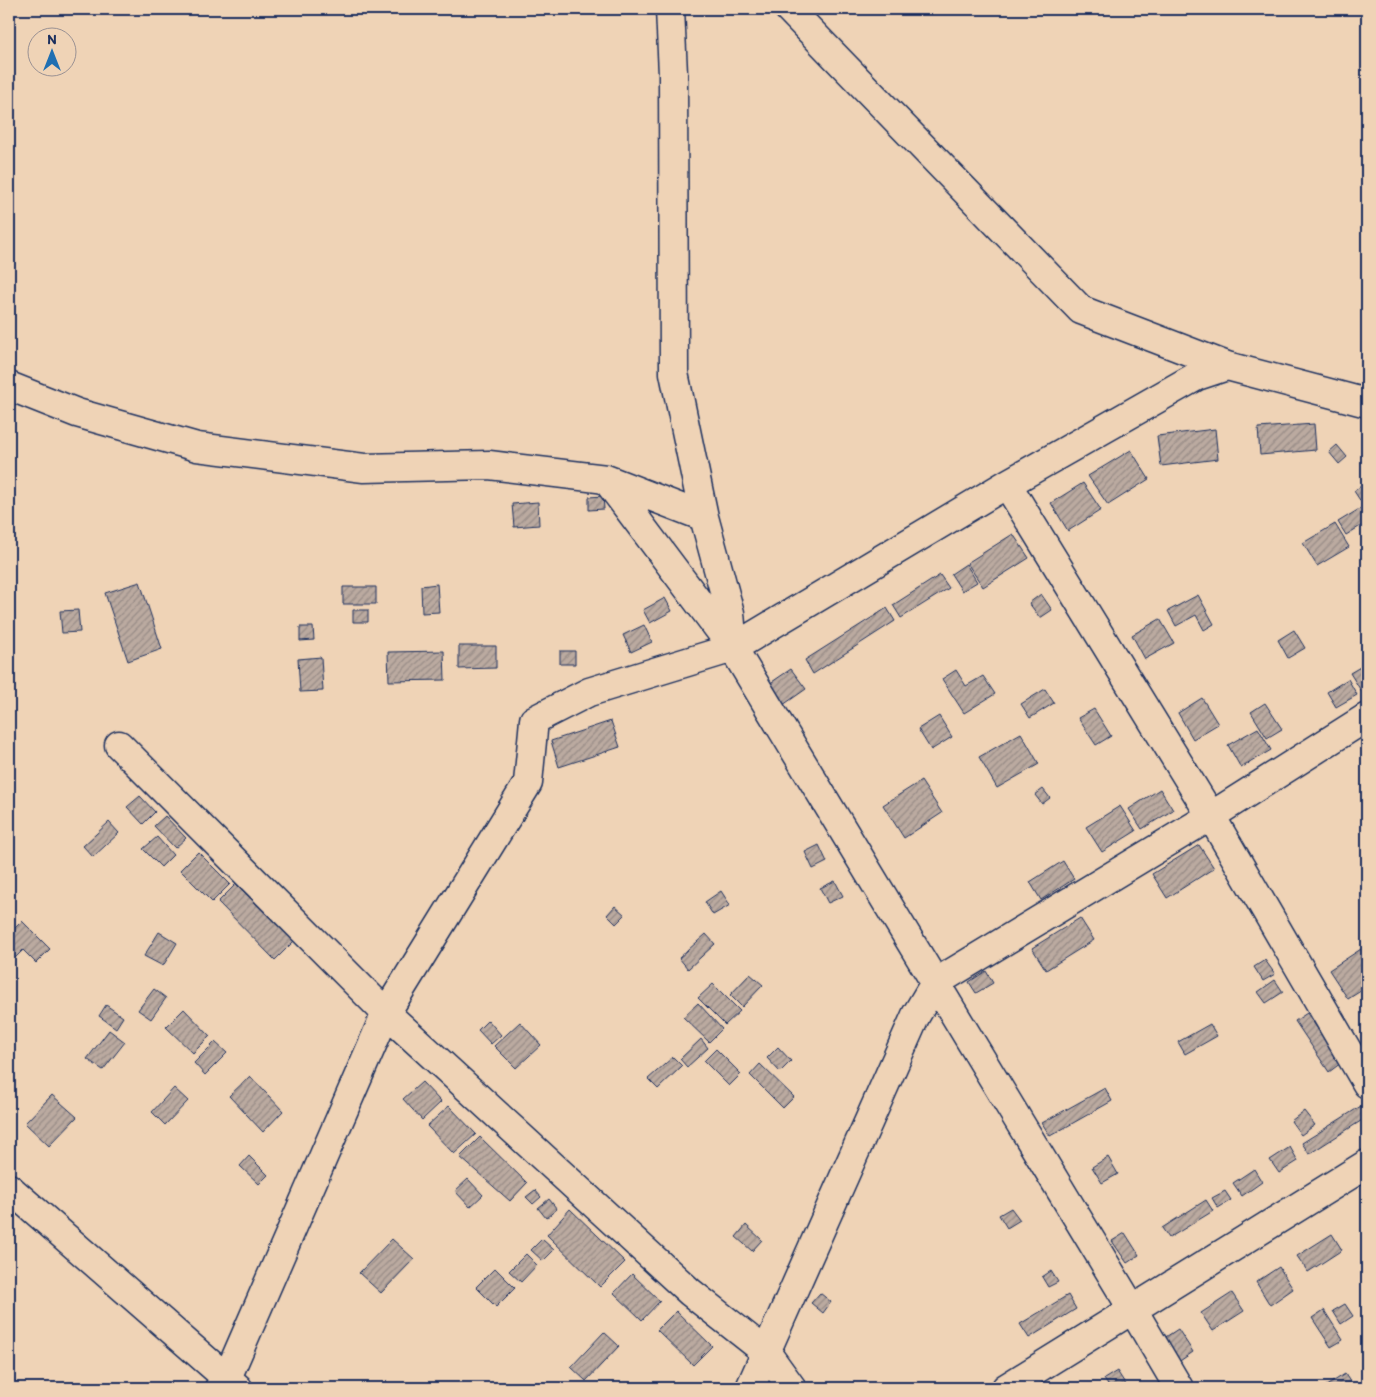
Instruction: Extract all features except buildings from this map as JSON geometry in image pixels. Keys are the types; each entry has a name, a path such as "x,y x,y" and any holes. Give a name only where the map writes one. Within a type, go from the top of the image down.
{"street":[{"path":"670,9 673,74 674,373 704,517 730,614 733,648"},
{"path":"789,9 1081,310 1227,366 1367,403"},
{"path":"9,1188 228,1385 386,1012 528,783 534,720 589,692 733,648 1007,484 1198,376 1227,366"},
{"path":"9,386 76,413 197,447 364,468 489,465 606,479 704,517"},
{"path":"606,479 733,648 1179,1388"},
{"path":"1007,484 1211,816 1367,1084"},
{"path":"750,1388 916,1015 935,983 1211,816 1367,717"},
{"path":"119,745 386,1012 690,1292 766,1352 792,1388"},
{"path":"1006,1388 1367,1164"}]}
